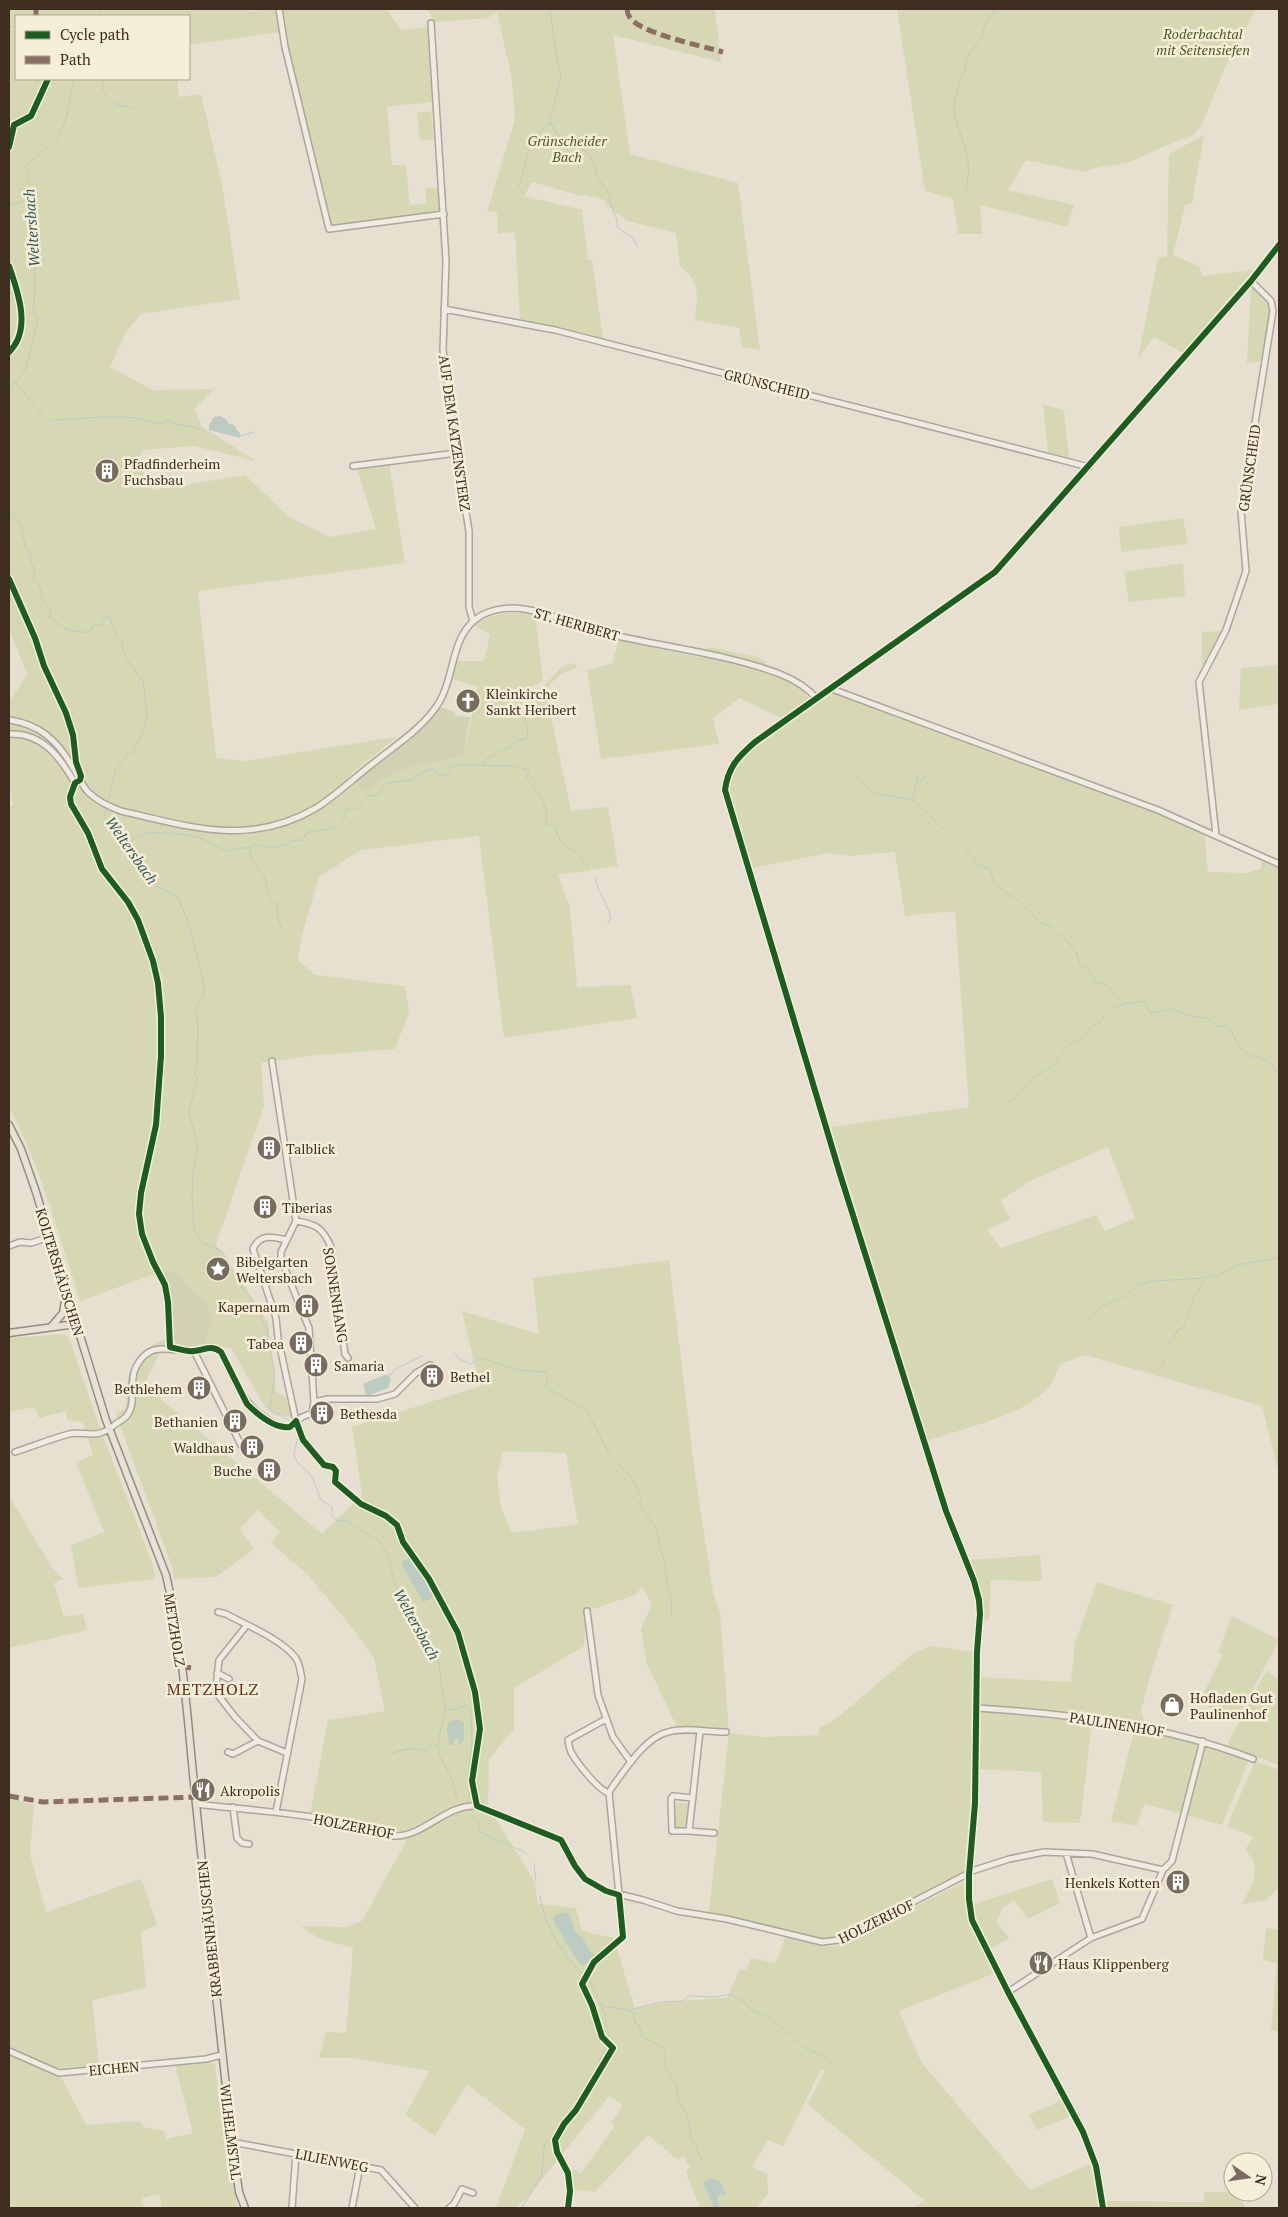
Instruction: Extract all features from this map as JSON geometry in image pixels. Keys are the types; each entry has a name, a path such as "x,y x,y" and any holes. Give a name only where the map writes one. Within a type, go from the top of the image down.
{"main road":[{"name":"KOLTERSHÄUSCHEN","path":"9,1125 21,1149 109,1428"},
{"path":"50,1328 63,1313 66,1293"},
{"path":"9,1333 76,1324"},
{"name":"METZHOLZ","path":"109,1428 166,1575 178,1640 196,1804"},
{"name":"KRABBENHÄUSCHEN","path":"196,1804 222,2055"},
{"name":"WILHELMSTAL","path":"222,2055 239,2192 244,2208"}],"street":[{"path":"279,9 285,47 329,229 444,214"},
{"name":"AUF DEM KATZENSTERZ","path":"431,23 446,261 442,350 469,530 469,607 473,621"},
{"path":"1102,2208 1096,2166 1083,2132 1008,1992 972,1920 968,1899 974,1805 977,1652 980,1614 974,1581 946,1511 840,1174 725,790 732,764 742,754 995,572 1251,281 1279,245"},
{"name":"GRÜNSCHEID","path":"1216,835 1199,682 1226,630 1246,571 1241,511 1273,311 1271,301 1251,281"},
{"name":"GRÜNSCHEID","path":"444,309 555,330 1089,467"},
{"path":"354,466 457,453"},
{"name":"ST. HERIBERT","path":"80,780 89,792 111,807 202,829 232,832 264,829 295,819 318,807 400,742 428,716 439,702 448,681 461,636 473,621 493,610 524,609 588,629 763,668 803,685 816,699"},
{"path":"832,689 1158,810 1279,864"},
{"path":"9,720 31,725 49,736 65,754 80,780 75,783 63,762 37,739 21,734 9,734"},
{"path":"14,1452 71,1434 98,1433 128,1415 132,1403 132,1376 135,1368 143,1357 154,1350 162,1348 194,1351 212,1348 221,1352 247,1404 274,1424 286,1428 290,1427 296,1421 312,1412 314,1402 309,1328 280,1259 286,1240 296,1221 272,1061"},
{"name":"SONNENHANG","path":"296,1221 315,1225 326,1235 330,1247 345,1354 348,1358"},
{"path":"286,1240 269,1236 261,1239 253,1248 274,1313 296,1421"},
{"path":"9,1246 20,1242 30,1243 50,1237"},
{"path":"194,1351 241,1445"},
{"path":"314,1402 328,1399 377,1399 395,1394 416,1373 430,1365"},
{"path":"587,1611 596,1684 613,1737 631,1762"},
{"path":"218,1612 247,1625 288,1650 300,1665 302,1679 276,1812"},
{"path":"247,1625 220,1660 216,1688 218,1695 234,1717 258,1741 287,1753"},
{"path":"218,1673 229,1679"},
{"name":"PAULINENHOF","path":"977,1708 1045,1713 1160,1731 1203,1741 1253,1758"},
{"path":"606,1718 568,1740 570,1751 589,1776 605,1792 610,1793"},
{"path":"619,1895 610,1793 631,1762 656,1737 677,1731 726,1732"},
{"path":"689,1831 700,1731"},
{"path":"228,1752 233,1754 258,1741"},
{"path":"1008,1992 1091,1938 1142,1919 1163,1870 1172,1861 1203,1741"},
{"path":"692,1798 673,1796 670,1802 672,1831 714,1833"},
{"name":"HOLZERHOF","path":"196,1804 276,1812 327,1820 396,1836 416,1830 454,1809 477,1806 561,1840 575,1866 585,1879 596,1886 619,1895 643,1900 668,1909 705,1915 822,1942 839,1940 969,1875 1009,1858 1044,1852 1092,1854 1163,1870"},
{"path":"233,1807 237,1838 242,1843 248,1844"},
{"path":"1066,1853 1091,1938"},
{"name":"EICHEN","path":"9,2051 59,2073 206,2059 222,2055"},
{"name":"LILIENWEG","path":"232,2142 381,2170 414,2208"},
{"path":"292,2208 296,2153"},
{"path":"352,2208 360,2166"},
{"path":"449,2208 454,2204 462,2189 473,2193"}],"green space":[{"path":"9,9 250,9 251,11 276,9 280,32 190,45 190,15 15,15 15,80 177,80 179,97 201,94 222,185 240,299 141,314 126,332 110,367 153,390 214,389 195,408 201,426 256,461 194,446 144,450 136,460 153,490 245,475 289,517 330,537 376,529 357,469 389,462 405,563 198,591 216,758 246,761 395,737 350,774 364,792 387,777 412,767 463,756 478,687 453,679 456,661 484,661 490,635 474,625 496,615 518,613 535,615 543,681 523,691 522,703 534,700 534,691 544,686 564,666 574,663 577,667 558,676 537,699 547,697 571,811 608,807 618,866 558,875 570,907 577,987 630,985 637,1018 504,1038 479,836 361,850 319,877 302,935 298,960 315,975 405,986 409,1012 395,1049 317,1055 261,1063 264,1106 216,1244 268,1322 276,1392 286,1397 292,1417 275,1415 265,1407 231,1348 211,1345 186,1347 166,1340 167,1303 160,1281 152,1275 80,1301 31,1153 9,1107 9,807 13,805 9,779 9,702 27,675 9,628","holes":["182,1279 191,1291 205,1301 172,1330 173,1307 168,1283"]},
{"path":"282,9 386,9 402,30 428,27 434,102 387,107 392,165 406,165 410,205 426,204 426,188 440,188 441,212 332,226 287,44"},
{"path":"427,9 715,9 721,62 613,35 630,154 738,183 760,350 742,347 739,328 695,320 697,297 695,284 687,272 680,267 676,233 627,221 605,204 605,200 585,195 581,196 532,182 524,196 582,210 588,260 592,260 603,339 520,319 515,232 498,234 497,211 487,212 515,119 512,80 497,11 488,18 435,22"},
{"name":"Roderbachtal mit Seitensiefen","path":"897,9 1256,9 1225,68 1204,120 1195,134 1130,162 1090,169 1085,172 1026,160 1008,190 1074,205 1067,227 980,205 982,234 958,234 953,199 925,191"},
{"path":"431,111 434,139 420,141 417,113"},
{"path":"1204,135 1192,203 1185,205 1173,255 1199,266 1202,276 1253,270 1183,353 1154,337 1138,359 1158,258 1167,256 1169,154"},
{"path":"1251,287 1269,301 1271,310 1263,361 1247,363"},
{"path":"1043,405 1064,410 1069,458 1048,452"},
{"path":"1183,518 1188,544 1121,552 1119,527"},
{"path":"1183,563 1185,596 1129,602 1124,572"},
{"path":"1223,631 1202,667 1202,632"},
{"path":"619,640 702,658 708,647 758,657 766,662 757,671 793,684 810,699 782,719 740,698 713,718 719,744 601,759 587,670 612,664"},
{"path":"1279,665 1279,704 1239,710 1241,668"},
{"path":"833,693 1087,785 1204,832 1208,872 1246,873 1261,869 1261,858 1279,867 1279,1475 1262,1406 1085,1355 1061,1364 1047,1388 1034,1400 1021,1408 990,1421 927,1441 831,1127 969,1107 955,911 905,916 895,852 851,856 830,853 751,868 730,803 729,789 729,777 733,767 743,756","holes":["1108,1147 1135,1218 1105,1231 1096,1215 1001,1248 987,1230 1010,1219 1001,1200 1032,1180"]},
{"path":"440,706 454,712 455,716 470,717 463,756 412,767 387,777 364,792 354,780 419,728"},
{"path":"669,1260 695,1474 713,1592 720,1613 729,1733 762,1737 819,1735 819,1727 832,1722 914,1653 931,1646 974,1652 973,1776 964,1873 836,1939 824,1941 709,1912 729,1734 677,1727 647,1664 641,1629 652,1604 642,1587 635,1595 587,1611 584,1646 514,1688 514,1729 489,1759 488,1806 534,1881 538,1904 576,1908 582,1931 614,1938 635,2009 670,2001 727,1998 740,1969 746,1970 751,1958 776,1963 785,1937 825,1946 836,1946 964,1882 967,1906 971,1918 995,1973 899,2011 921,2062 1030,2190 1090,2164 1098,2197 1098,2208 914,2208 924,2200 807,2104 825,2072 823,2070 820,2071 783,2146 768,2140 752,2167 767,2174 768,2194 756,2208 700,2208 686,2172 690,2167 683,2156 678,2160 648,2135 595,2192 573,2189 570,2174 574,2169 581,2173 615,2126 611,2123 623,2106 609,2096 527,2198 515,2208 496,2208 525,2129 467,2084 435,2136 405,2115 430,2071 351,2058 319,2058 326,2032 346,2033 353,1948 318,1938 301,1926 346,1927 362,1921 407,1840 370,1836 309,1821 328,1720 385,1711 374,1658 358,1635 308,1575 271,1543 280,1532 257,1510 240,1529 254,1549 216,1577 174,1579 172,1567 116,1414 126,1408 129,1374 136,1360 149,1348 166,1340 144,1385 322,1534 362,1495 352,1427 480,1386 462,1311 539,1334 533,1278","holes":["503,1451 566,1453 578,1524 512,1533 501,1507 497,1476","408,1558 432,1598 426,1601 401,1562"]},
{"path":"163,1272 175,1273 191,1291 205,1301 213,1318 205,1343 191,1346 175,1342 169,1289"},
{"path":"64,1334 69,1338 100,1429 85,1431 83,1423 67,1420 66,1411 39,1418 35,1407 9,1412 9,1338"},
{"path":"87,1436 103,1436 153,1565 155,1579 78,1588 71,1545 104,1532 76,1462 93,1455"},
{"path":"9,1496 52,1568 64,1579 54,1583 64,1617 83,1614 87,1630 9,1648"},
{"path":"1040,1555 1042,1581 991,1580 989,1621 983,1620 981,1595 968,1560"},
{"path":"1097,1582 1173,1605 1151,1672 1141,1711 1145,1724 1174,1732 1046,1711 979,1706 979,1677 1071,1682 1075,1642"},
{"path":"1232,1616 1279,1640 1236,1722 1199,1702 1223,1655 1218,1652"},
{"path":"1267,1670 1279,1680 1279,1765 1229,1747 1228,1742"},
{"path":"980,1711 1046,1714 1092,1722 1079,1823 1043,1822 1041,1772 979,1769"},
{"path":"1135,1728 1200,1744 1183,1814 1144,1804 1137,1826 1111,1821"},
{"path":"1204,1742 1249,1760 1222,1825 1185,1815"},
{"path":"1255,1761 1279,1770 1279,1887 1267,1900 1242,1904 1252,1883 1255,1870 1251,1857 1245,1850 1253,1837 1227,1826"},
{"path":"9,1797 34,1805 30,1854 46,1912 141,1879 157,1924 141,1932 146,1988 92,2000 99,2065 57,2068 9,2047"},
{"path":"674,1802 689,1804 687,1829 674,1826"},
{"path":"1052,1879 1060,1903 1028,1919 1014,1900 1002,1908 997,1922 1009,1938 990,1949 976,1917 974,1904"},
{"path":"1266,1928 1279,1930 1279,2032 1271,2030 1277,1963 1263,1960"},
{"path":"9,2055 60,2075 86,2125 139,2121 146,2128 164,2131 166,2139 193,2133 175,2065 215,2063 224,2141 238,2208 162,2208 159,2194 142,2198 145,2208 9,2208"},
{"path":"1062,2100 1071,2116 1036,2130 1029,2115"},
{"path":"1204,2192 1223,2192 1223,2202 1243,2202 1245,2208 1107,2208 1107,2201 1204,2202"}],"shaded area":[{"path":"220,416 226,419 229,424 234,425 240,434 240,438 209,430 209,425 214,417"},
{"path":"388,1375 391,1380 388,1388 367,1396 363,1384"},
{"path":"409,1558 433,1595 432,1598 426,1601 423,1601 401,1564 402,1561"},
{"path":"457,1719 464,1723 464,1740 459,1745 459,1738 454,1739 453,1745 449,1745 447,1729 449,1722"},
{"path":"565,1912 569,1914 576,1933 583,1938 589,1951 595,1955 583,1966 574,1956 553,1920 555,1915"},
{"path":"710,2179 720,2182 724,2189 726,2195 719,2195 717,2198 720,2208 714,2208 703,2183"}],"waterway":[{"name":"Weltersbach","path":"100,9 100,15"},
{"name":"Grünscheider Bach","path":"550,9 557,61 561,74 553,111 549,120 557,134 587,152 595,165 596,175 610,195 610,204 616,217 618,228 633,238 637,246"},
{"path":"966,190 969,172 967,154 954,115 954,103 961,77 965,71 966,59 982,36 985,25 996,9"},
{"path":"9,27 15,26"},
{"name":"Weltersbach","path":"9,388 22,375 27,365 38,319 33,308 35,290 31,244 33,236 29,227 31,210 28,200 31,191 27,179 30,172 25,167 59,137 67,115 74,80"},
{"path":"104,80 102,88 106,96"},
{"path":"112,101 117,105 133,108"},
{"path":"518,188 532,143 543,128 551,123"},
{"path":"9,206 27,200"},
{"path":"15,382 43,416"},
{"path":"51,420 125,417 157,423 169,420 200,429"},
{"path":"240,436 254,432"},
{"name":"Weltersbach","path":"9,512 20,523 26,548 30,553 31,563 35,569 33,579 39,584 43,601 51,610 49,617 66,628 86,632 90,632 95,624 100,626 105,618 110,617 112,626 117,630 115,634 122,641 122,648 126,658 143,681 147,714 144,730 133,752 127,755 116,769 108,802"},
{"path":"483,765 486,759 511,746 517,740 527,739 528,730 525,720 530,701 542,691"},
{"path":"174,833 199,837 226,851 250,847 252,844 272,848 289,844 289,841 302,840 308,832 335,828 344,819 347,809 357,809 367,796 378,795 386,783 411,780 423,772 433,769 440,775 447,775 452,765 516,766 529,771 526,778 540,796 546,809 546,824 555,827 561,843 576,853 589,868"},
{"path":"918,773 913,800 968,852 979,865 990,869 995,885 1017,900 1042,924 1050,926 1068,942 1077,954 1080,965 1089,970 1096,982 1106,985 1125,1004 1142,1001 1146,1004 1150,1013 1171,1009 1191,1016 1207,1018 1216,1026 1229,1028 1236,1042 1243,1050 1250,1055 1266,1060 1279,1075"},
{"path":"917,785 928,773"},
{"path":"529,775 534,779"},
{"path":"857,778 874,793 913,800"},
{"name":"Weltersbach","path":"107,806 104,816 157,886 177,896 187,919 203,979 204,995 195,1010 198,1025 195,1073 197,1079 189,1112 198,1147 193,1171 194,1229 202,1243 222,1251 241,1286 255,1303 267,1330 268,1337"},
{"path":"127,844 142,834 172,834"},
{"path":"247,848 250,850 251,858 265,877 269,897 277,904 277,915 282,930"},
{"path":"595,878 611,918 608,923"},
{"path":"1113,1007 1125,1004"},
{"path":"1006,1103 1016,1098 1032,1078 1052,1067 1069,1044 1082,1038 1105,1015"},
{"path":"1090,1319 1101,1307 1123,1298 1138,1285 1154,1281 1206,1278 1211,1273 1215,1277 1236,1266 1279,1257"},
{"path":"1170,1345 1169,1341 1184,1326 1193,1299 1206,1278"},
{"name":"Weltersbach","path":"269,1342 275,1375 270,1409 290,1421"},
{"path":"455,1353 462,1361 470,1364 481,1358 516,1370 546,1372 548,1375 546,1387 587,1411 609,1454 632,1478 642,1498 639,1503 655,1527 665,1565 672,1610 671,1615"},
{"path":"389,1376 396,1369 422,1356"},
{"path":"1161,1369 1166,1356"},
{"name":"Weltersbach","path":"298,1437 294,1454 297,1462 311,1475 321,1500 332,1507 332,1516 337,1520 347,1522 378,1540 388,1554 394,1582 401,1597 420,1622 438,1657 445,1710 466,1706 471,1710 472,1746 468,1772 470,1799"},
{"path":"445,1710 438,1742 439,1754 452,1779 457,1799"},
{"path":"392,1753 413,1748 427,1751 430,1746 435,1747 438,1743"},
{"name":"Weltersbach","path":"472,1815 478,1822 480,1832 526,1853"},
{"name":"Weltersbach","path":"534,1863 536,1882"},
{"name":"Weltersbach","path":"540,1896 542,1907 555,1939 568,1958 583,1974"},
{"name":"Weltersbach","path":"588,1978 606,2016 605,2020 609,2036"},
{"path":"601,2006 629,2010 661,2002 683,2001 688,1996 716,1997 731,1994 749,2008 772,2019 805,2048 819,2054 834,2065"},
{"path":"629,2011 633,2013 635,2023 639,2025 642,2037 656,2043 664,2051 666,2068 677,2088 677,2097 688,2117 691,2141 695,2143 702,2160"},
{"name":"Weltersbach","path":"522,2208 542,2175 544,2146 569,2113 595,2071 607,2044"}],"marked path":[{"path":"36,9 36,15"},
{"path":"627,9 628,15 644,28 671,38 723,52"},
{"path":"186,1667 191,1668"},
{"path":"9,1796 43,1802 195,1797"}],"cycle path":[{"path":"9,147 14,125 31,116 48,80"},
{"path":"1103,2208 1096,2166 1083,2132 1008,1992 972,1920 969,1899 969,1875 975,1803 979,1600 974,1581 946,1511 840,1174 725,790 731,769 755,742 995,572 1251,281 1279,245"},
{"path":"9,266 21,310 20,333 16,343 9,352"},
{"path":"9,579 35,638 44,666 66,713 73,735 76,762 81,776 80,780 75,783 70,797 71,804 88,833 102,869 128,902 138,920 153,961 158,983 161,1017 161,1056 156,1125 141,1193 139,1214 142,1234 165,1285 168,1302 170,1347 188,1351 214,1348 221,1352 247,1404 251,1408 278,1426 290,1427 296,1421"},
{"path":"296,1421 303,1440 324,1465 333,1467 336,1471 335,1482 361,1504 386,1516 397,1525 403,1542 429,1579 458,1633 475,1692 480,1729 472,1781 477,1806 561,1840 575,1866 585,1879 606,1891 619,1895 623,1937 594,1962 582,1984 592,2005 602,2037 613,2048 576,2110 564,2124 555,2140 557,2152 568,2173 570,2191 568,2208"}],"place":[{"name":"Pfadfinderheim Fuchsbau","path":"107,471"},
{"name":"Kleinkirche Sankt Heribert","path":"468,701"},
{"name":"Talblick","path":"269,1148"},
{"name":"Tiberias","path":"265,1207"},
{"name":"Bibelgarten Weltersbach","path":"218,1269"},
{"name":"Kapernaum","path":"307,1306"},
{"name":"Tabea","path":"301,1343"},
{"name":"Samaria","path":"316,1365"},
{"name":"Bethel","path":"432,1376"},
{"name":"Bethlehem","path":"199,1388"},
{"name":"Bethesda","path":"322,1413"},
{"name":"Bethanien","path":"235,1421"},
{"name":"Waldhaus","path":"252,1447"},
{"name":"Buche","path":"269,1470"},
{"name":"Hofladen Gut Paulinenhof","path":"1172,1705"},
{"name":"Akropolis","path":"203,1790"},
{"name":"Henkels Kotten","path":"1178,1882"},
{"name":"Haus Klippenberg","path":"1041,1963"}],"district":[{"name":"METZHOLZ","path":"213,1689"}]}
